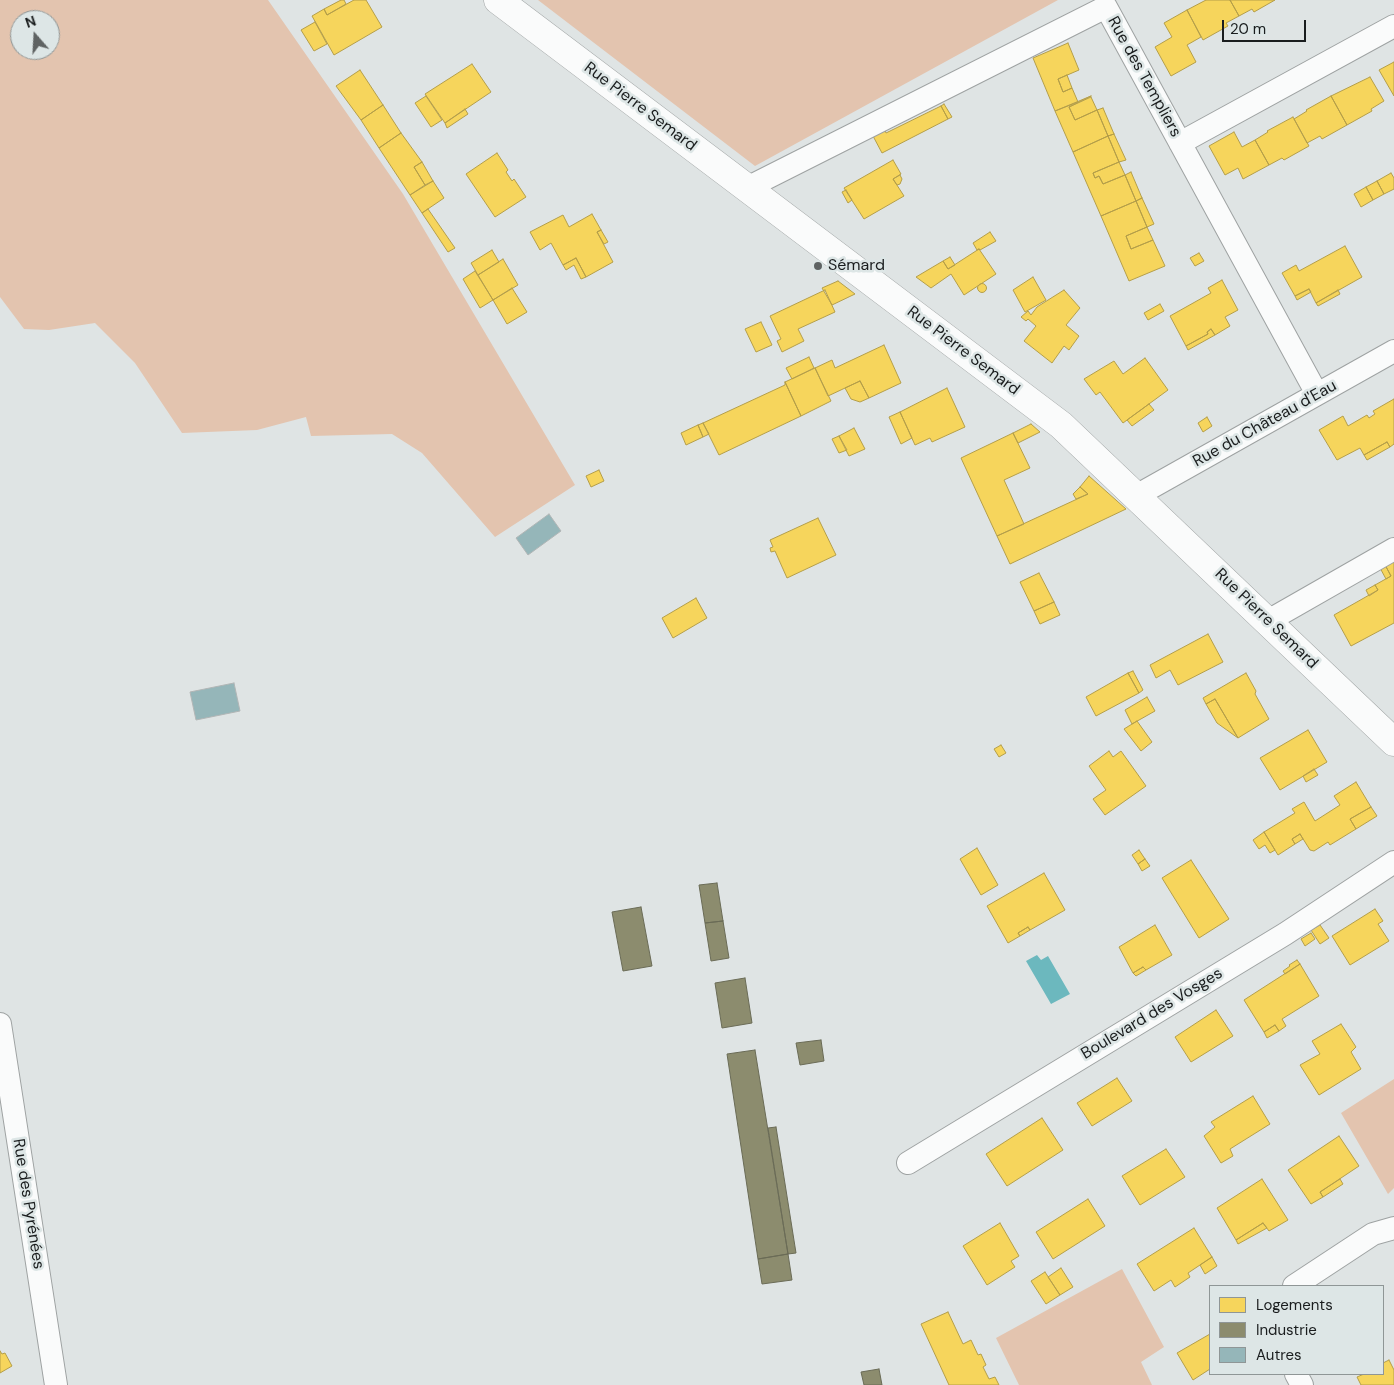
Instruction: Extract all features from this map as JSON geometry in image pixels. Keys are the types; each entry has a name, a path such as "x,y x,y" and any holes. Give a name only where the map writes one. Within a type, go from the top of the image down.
{"main road":[{"name":"Rue Pierre Semard","path":"498,0 1061,425 1394,742"}],"street":[{"name":"Rue des Templiers","path":"747,188 1106,7 1317,394"},
{"path":"1180,143 1394,26"},
{"name":"Rue du Château d'Eau","path":"1136,496 1394,351"},
{"path":"1268,621 1394,549"},
{"name":"Boulevard des Vosges","path":"908,1163 1285,934 1394,862"},
{"name":"Rue des Pyrénées","path":"0,1024 56,1385"},
{"path":"1296,1285 1373,1234 1394,1228"}],"shaded area":[{"path":"0,0 268,0 403,194 575,485 495,537 422,453 392,434 311,436 306,417 257,430 182,433 135,363 95,323 49,330 24,329 0,297"},
{"path":"538,0 1058,0 755,166"},
{"path":"1394,1079 1394,1188 1388,1194 1341,1113"},
{"path":"1122,1269 1164,1347 1141,1362 1152,1385 1019,1385 996,1338"}],"water":[{"path":"1037,955 1041,960 1048,956 1070,994 1051,1004 1026,961"}],"building: Logements":[{"path":"344,0 346,4 327,15 324,9"},
{"path":"354,0 366,0 382,27 334,55 312,16 324,9 327,15"},
{"path":"1206,0 1230,0 1239,16 1226,23 1228,26 1203,40 1187,10"},
{"path":"1230,0 1275,0 1254,12 1252,9 1239,16"},
{"path":"1187,10 1201,37 1187,45 1196,62 1171,76 1155,47 1172,37 1164,23"},
{"path":"315,22 327,44 314,51 301,30"},
{"path":"1068,43 1079,70 1058,79 1063,92 1072,88 1078,102 1055,111 1033,58"},
{"path":"1394,62 1394,96 1379,70"},
{"path":"472,64 491,92 445,123 425,94"},
{"path":"360,70 383,105 361,120 336,86"},
{"path":"1067,75 1072,88 1063,92 1058,79"},
{"path":"1370,77 1384,101 1371,109 1372,111 1347,125 1331,96"},
{"path":"426,96 442,120 431,127 415,103"},
{"path":"1091,96 1069,107 1075,120 1097,110 1108,136 1073,152 1055,111"},
{"path":"1331,96 1347,125 1322,139 1320,136 1307,143 1294,119"},
{"path":"1091,97 1097,110 1075,120 1069,107"},
{"path":"944,104 952,117 948,119 941,106"},
{"path":"383,105 401,133 379,148 361,120"},
{"path":"941,106 948,119 882,153 873,136 885,130 886,133"},
{"path":"1103,108 1114,134 1108,136 1097,110"},
{"path":"465,109 468,114 447,128 445,123"},
{"path":"1293,117 1309,146 1284,160 1282,158 1269,165 1255,140"},
{"path":"1234,132 1242,147 1255,140 1269,165 1243,179 1238,168 1225,175 1209,146"},
{"path":"401,133 422,162 414,167 425,185 410,195 379,148"},
{"path":"1114,134 1126,160 1119,162 1108,136"},
{"path":"1108,136 1119,162 1093,173 1095,178 1099,176 1103,184 1125,175 1136,201 1101,216 1073,152"},
{"path":"497,153 508,170 506,172 512,181 514,179 526,197 495,217 466,174"},
{"path":"893,160 901,174 893,179 904,196 864,219 844,188"},
{"path":"422,162 433,181 425,185 414,167"},
{"path":"1119,162 1125,175 1103,184 1099,176 1095,178 1093,173"},
{"path":"1131,172 1142,198 1136,201 1125,175"},
{"path":"1391,173 1394,178 1394,189 1384,194 1377,181"},
{"path":"900,175 902,179 900,184 897,185 893,179"},
{"path":"433,181 444,198 422,213 410,195"},
{"path":"1377,181 1384,194 1373,200 1366,187"},
{"path":"1366,187 1373,200 1361,207 1354,194"},
{"path":"846,190 852,200 848,203 842,192"},
{"path":"1142,198 1154,224 1147,227 1136,201"},
{"path":"1136,201 1147,227 1126,236 1131,249 1153,240 1165,266 1129,281 1101,216"},
{"path":"428,209 455,248 448,252 422,213"},
{"path":"592,214 601,230 597,232 613,262 586,277 576,258 563,265 551,243 540,250 530,232 563,215 569,227"},
{"path":"1147,227 1153,240 1131,249 1126,236"},
{"path":"601,230 608,242 604,244 597,232"},
{"path":"990,232 996,241 977,250 973,243"},
{"path":"1345,246 1362,277 1316,303 1309,289 1295,296 1282,273 1296,265 1299,271"},
{"path":"979,249 996,274 964,295 951,274 931,288 916,277 943,261 948,269"},
{"path":"492,250 499,262 478,275 471,263"},
{"path":"1199,253 1204,261 1195,266 1190,258"},
{"path":"950,257 955,265 948,269 943,261"},
{"path":"576,258 586,277 581,279 574,265 566,270 563,265"},
{"path":"503,259 518,285 493,300 478,275"},
{"path":"475,271 493,300 480,308 463,279"},
{"path":"1033,277 1046,300 1025,312 1013,290"},
{"path":"1222,280 1238,310 1225,317 1230,326 1215,335 1211,329 1207,332 1208,334 1186,346 1170,316 1211,293 1208,288"},
{"path":"838,281 855,294 832,305 822,288"},
{"path":"982,283 987,288 982,293 977,288"},
{"path":"512,288 527,312 507,324 493,300"},
{"path":"1309,289 1311,292 1297,300 1295,296"},
{"path":"825,290 835,312 798,329 804,341 782,352 777,341 781,339 770,316"},
{"path":"1064,290 1080,308 1066,325 1079,336 1069,350 1064,346 1052,363 1024,341 1036,326 1028,319 1026,321 1021,317 1028,311 1031,315 1037,307"},
{"path":"1338,290 1340,294 1318,306 1316,303"},
{"path":"1160,304 1164,311 1148,320 1144,313"},
{"path":"761,322 772,345 756,352 745,329"},
{"path":"1211,329 1215,335 1188,350 1186,346 1208,334 1207,332"},
{"path":"884,345 901,383 869,398 860,381 828,396 815,368 832,360 835,368"},
{"path":"809,357 814,368 792,379 786,368"},
{"path":"1145,358 1168,390 1123,423 1100,392 1096,395 1084,379 1114,361 1123,374"},
{"path":"815,368 831,401 801,416 785,382"},
{"path":"860,381 869,398 860,402 851,399 845,388"},
{"path":"785,382 801,416 719,455 703,423 785,385"},
{"path":"947,388 965,427 932,442 930,438 915,445 900,412"},
{"path":"1394,399 1394,444 1390,447 1387,442 1364,455 1360,448 1337,460 1319,430 1343,416 1348,426 1367,415 1369,418 1375,414 1373,411"},
{"path":"1149,404 1154,410 1132,426 1127,420"},
{"path":"900,412 912,438 901,444 889,417"},
{"path":"1207,417 1212,426 1203,432 1198,423"},
{"path":"703,423 709,434 703,437 698,425"},
{"path":"1031,424 1040,432 1018,443 1013,433"},
{"path":"698,425 703,437 686,445 681,433"},
{"path":"854,428 865,449 849,456 839,436"},
{"path":"1013,433 1030,468 1004,480 1024,524 997,536 961,458"},
{"path":"839,436 847,450 839,453 832,439"},
{"path":"1387,442 1390,447 1367,460 1364,455"},
{"path":"599,470 604,481 591,487 586,476"},
{"path":"1089,476 1126,509 1010,564 997,536 1088,494 1080,487"},
{"path":"1080,487 1088,494 1076,499 1073,494"},
{"path":"818,518 836,555 787,578 775,551 771,552 770,548 773,547 770,540"},
{"path":"1394,558 1394,623 1351,646 1334,615 1378,590 1375,585 1391,576 1384,563"},
{"path":"1384,563 1391,576 1386,579 1379,566"},
{"path":"1039,573 1054,602 1034,611 1020,582"},
{"path":"1375,585 1378,590 1369,596 1366,590"},
{"path":"696,598 707,618 673,638 662,618"},
{"path":"1054,602 1060,615 1040,624 1034,611"},
{"path":"1208,634 1223,662 1178,685 1170,670 1156,678 1150,665"},
{"path":"1133,671 1143,690 1139,693 1128,673"},
{"path":"1128,673 1139,693 1096,716 1086,697"},
{"path":"1246,673 1269,719 1238,738 1215,699 1206,704 1203,698"},
{"path":"1147,697 1155,711 1132,724 1125,710"},
{"path":"1215,699 1238,738 1217,723 1206,704"},
{"path":"1137,721 1152,742 1141,751 1124,729"},
{"path":"1308,730 1327,762 1280,790 1260,758"},
{"path":"1001,745 1006,753 999,757 994,749"},
{"path":"1109,751 1113,757 1121,751 1146,786 1105,815 1093,799 1106,790 1089,766"},
{"path":"1314,769 1318,775 1306,782 1303,776"},
{"path":"1356,782 1371,807 1350,819 1356,829 1330,845 1328,842 1314,851 1310,850 1300,834 1292,839 1295,844 1278,855 1264,832 1295,813 1292,809 1304,802 1315,821 1340,805 1334,796"},
{"path":"1371,807 1377,816 1356,829 1350,819"},
{"path":"1264,832 1275,850 1270,853 1265,845 1259,849 1253,840"},
{"path":"1300,834 1303,839 1295,844 1292,839"},
{"path":"977,848 998,885 981,895 960,859"},
{"path":"1139,850 1145,859 1138,864 1132,855"},
{"path":"1145,859 1150,866 1142,871 1138,864"},
{"path":"1191,860 1229,919 1199,938 1162,878"},
{"path":"1044,873 1065,910 1030,930 1028,927 1018,933 1020,936 1008,943 987,906"},
{"path":"1375,909 1383,921 1378,924 1389,941 1350,965 1332,936"},
{"path":"1155,925 1172,955 1146,970 1143,967 1133,973 1119,947"},
{"path":"1320,925 1329,938 1320,944 1311,930"},
{"path":"1028,927 1030,930 1020,936 1018,933"},
{"path":"1311,933 1315,939 1305,946 1301,939"},
{"path":"1297,960 1300,964 1285,974 1283,971"},
{"path":"1300,964 1319,996 1282,1019 1286,1026 1279,1031 1275,1025 1264,1032 1244,1000"},
{"path":"1143,967 1146,970 1136,976 1133,973"},
{"path":"1216,1010 1233,1036 1191,1062 1175,1037"},
{"path":"1341,1024 1356,1047 1351,1052 1361,1069 1319,1095 1300,1065 1320,1054 1312,1041"},
{"path":"1275,1025 1279,1031 1267,1038 1264,1032"},
{"path":"1117,1078 1132,1101 1092,1126 1077,1103"},
{"path":"1253,1096 1270,1124 1230,1149 1233,1156 1221,1163 1204,1136 1215,1127 1211,1122"},
{"path":"1042,1118 1063,1150 1007,1186 986,1154"},
{"path":"1339,1136 1359,1166 1320,1192 1323,1197 1311,1204 1288,1170"},
{"path":"1166,1149 1185,1177 1140,1205 1122,1176"},
{"path":"1262,1179 1288,1220 1269,1231 1263,1223 1236,1240 1217,1208"},
{"path":"1340,1179 1343,1184 1323,1197 1320,1192"},
{"path":"1088,1199 1105,1226 1053,1259 1036,1232"},
{"path":"1000,1223 1019,1256 1011,1261 1015,1267 987,1285 963,1246"},
{"path":"1263,1223 1267,1228 1238,1244 1236,1240"},
{"path":"1194,1228 1212,1257 1188,1273 1190,1277 1175,1287 1171,1280 1154,1291 1137,1264"},
{"path":"1212,1257 1217,1266 1205,1274 1200,1265"},
{"path":"1061,1268 1073,1287 1060,1295 1048,1277"},
{"path":"1045,1272 1060,1295 1046,1304 1031,1281"},
{"path":"948,1312 963,1344 971,1340 978,1355 981,1354 986,1365 983,1367 989,1379 995,1377 999,1385 949,1385 921,1324"},
{"path":"1209,1335 1209,1370 1193,1380 1177,1353"},
{"path":"0,1351 2,1354 5,1353 12,1366 0,1373"},
{"path":"1389,1360 1394,1370 1394,1385 1361,1385 1357,1377 1362,1375 1384,1375 1384,1362"}],"building: Industrie":[{"path":"717,883 723,921 705,923 699,885"},
{"path":"641,907 652,966 623,971 612,912"},
{"path":"723,921 729,958 711,961 705,923"},
{"path":"745,978 752,1023 722,1028 715,983"},
{"path":"821,1040 824,1061 800,1065 796,1043"},
{"path":"755,1050 788,1254 758,1259 727,1054"},
{"path":"776,1127 796,1253 788,1254 768,1128"},
{"path":"788,1254 792,1280 762,1284 758,1259"},
{"path":"879,1369 882,1385 864,1385 861,1372"}],"building: Autres":[{"path":"549,514 561,531 528,555 516,538"},
{"path":"234,683 240,711 196,720 190,692"}],"place":[{"name":"Sémard","path":"818,266"}]}
